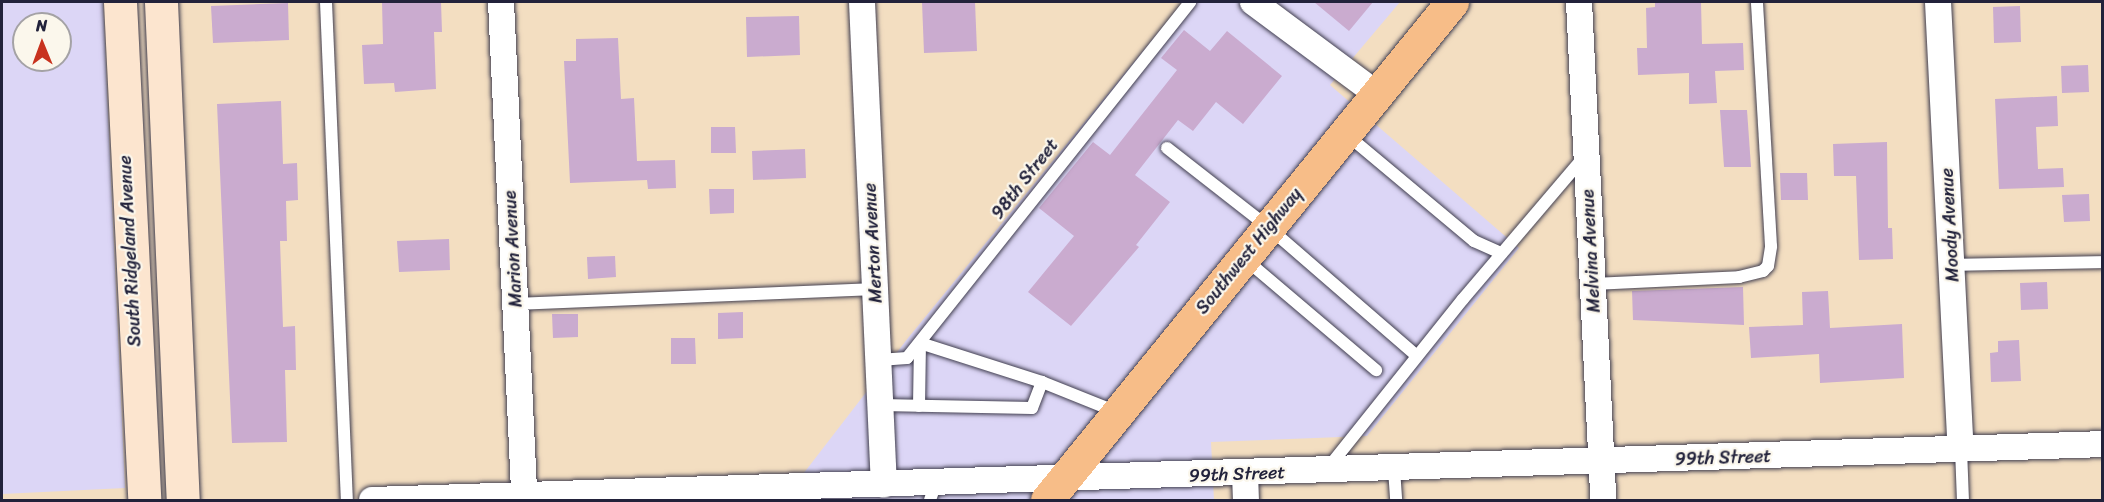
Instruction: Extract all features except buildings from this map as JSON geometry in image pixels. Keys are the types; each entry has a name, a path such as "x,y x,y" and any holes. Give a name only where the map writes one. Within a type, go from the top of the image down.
{"main road":[{"name":"South Ridgeland Avenue","path":"120,2 144,501"},
{"path":"161,2 183,501"},
{"name":"Southwest Highway","path":"1055,490 1452,2"}],"street":[{"name":"Marion Avenue","path":"501,2 524,496"},
{"name":"Merton Avenue","path":"862,2 885,484"},
{"path":"1253,2 1377,94"},
{"name":"Melvina Avenue","path":"1579,2 1603,501"},
{"name":"Moody Avenue","path":"1938,2 1961,449"},
{"name":"99th Street","path":"372,501 524,496 817,493 885,484 933,492 1055,490 1245,473 2103,444"},
{"path":"1245,473 1246,501"}],"lane":[{"path":"326,2 347,501"},
{"name":"98th Street","path":"879,360 907,358 1190,2"},
{"path":"1593,284 1739,277 1768,266 1771,246 1758,2"},
{"path":"1345,133 1474,240 1501,253"},
{"path":"1167,148 1268,227 1417,356"},
{"path":"1326,471 1501,253 1587,154"},
{"path":"1244,258 1376,370"},
{"path":"1952,265 2103,262"},
{"path":"515,304 876,289"},
{"path":"919,406 920,343 1042,382 1119,412"},
{"path":"881,405 1032,408 1042,382"},
{"path":"1961,449 1963,501"},
{"path":"1394,468 1396,501"}],"shaded area":[{"path":"2,2 103,2 125,488 2,494"},
{"path":"1183,2 1400,2 1330,85 1519,248 1367,436 1211,442 1214,500 783,500 908,338"}]}
